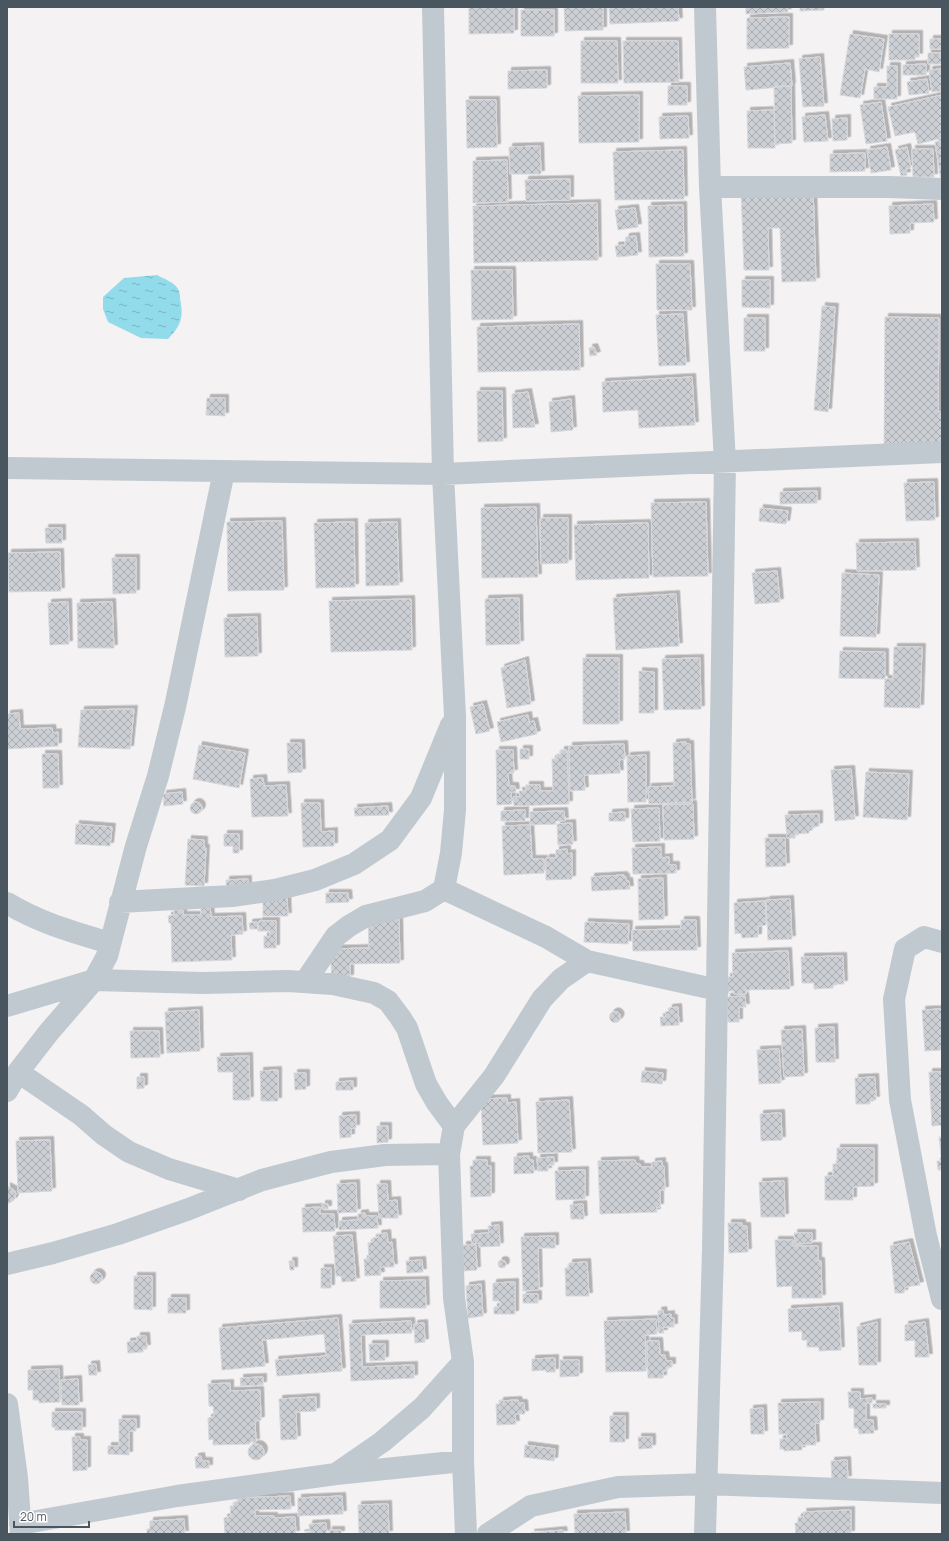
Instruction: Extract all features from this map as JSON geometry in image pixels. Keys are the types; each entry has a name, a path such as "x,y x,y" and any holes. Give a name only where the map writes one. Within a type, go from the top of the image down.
{"street":[{"path":"305,982 336,936 349,926 366,916 424,901 444,889 451,853 455,810 455,716 443,474 433,7"},
{"path":"705,7 710,187 725,462 718,990 705,1534"},
{"path":"710,187 890,187 942,189"},
{"path":"7,468 443,474 942,452"},
{"path":"7,1091 18,1072 49,1032 94,980 107,956 120,902 158,776 175,707 224,471"},
{"path":"120,902 232,896 275,890 315,880 354,864 390,840 420,798 455,716"},
{"path":"444,889 546,937 587,961 718,990"},
{"path":"7,903 23,913 50,925 110,942"},
{"path":"942,942 924,937 905,949 894,999 900,1100 926,1236 942,1299"},
{"path":"466,1534 463,1362 454,1298 450,1154 454,1126 494,1076 542,999 560,979 587,961"},
{"path":"7,1006 94,980 203,983 288,981 333,984 374,993 388,1001 407,1028 426,1084 436,1103 454,1126"},
{"path":"18,1072 81,1114 104,1135 129,1152 169,1169 239,1190"},
{"path":"7,1264 53,1253 118,1234 239,1190 262,1180 331,1162 385,1155 450,1154"},
{"path":"336,1474 382,1442 422,1408 463,1362"},
{"path":"7,1404 17,1478 20,1529 177,1496 336,1474 464,1461"},
{"path":"488,1534 532,1506 618,1487 707,1484 942,1493"}],"water":[{"path":"157,275 174,284 180,294 182,311 179,325 168,339 141,338 108,322 103,309 103,297 124,278"}],"building":[{"path":"469,7 514,7 514,33 469,34"},
{"path":"564,7 603,7 603,30 565,31"},
{"path":"609,7 678,7 679,21 610,24"},
{"path":"746,7 787,7 788,12 746,14"},
{"path":"800,7 824,7 824,10 800,11"},
{"path":"521,10 554,10 554,36 521,36"},
{"path":"789,17 789,48 747,49 747,18"},
{"path":"850,34 884,39 879,72 865,69 860,98 840,95"},
{"path":"889,34 919,34 919,57 915,56 915,60 889,60"},
{"path":"930,39 942,39 942,49 930,49"},
{"path":"581,41 617,41 618,83 581,83"},
{"path":"623,41 678,41 679,82 624,83"},
{"path":"928,53 942,53 942,64 928,64"},
{"path":"820,57 824,106 803,107 799,59"},
{"path":"790,63 792,86 746,90 744,67"},
{"path":"926,64 926,75 903,75 903,65"},
{"path":"887,66 897,66 897,99 874,99 874,87 887,87"},
{"path":"942,69 942,91 932,92 929,70"},
{"path":"547,70 547,88 508,89 508,71"},
{"path":"927,79 929,93 909,95 907,82"},
{"path":"668,86 687,86 687,105 668,105"},
{"path":"774,86 791,86 792,143 775,144"},
{"path":"639,95 639,142 579,143 578,96"},
{"path":"942,95 942,138 918,144 915,132 895,136 888,107"},
{"path":"466,100 496,100 497,147 467,148"},
{"path":"881,102 887,141 866,144 860,105"},
{"path":"774,110 775,148 748,148 747,111"},
{"path":"825,115 828,141 804,142 802,117"},
{"path":"688,116 689,138 660,139 659,117"},
{"path":"847,118 847,140 833,141 832,119"},
{"path":"942,141 942,180 941,181 935,142"},
{"path":"540,146 541,174 510,174 509,147"},
{"path":"887,147 891,170 871,173 867,150"},
{"path":"907,147 911,168 906,169 907,175 901,176 895,150"},
{"path":"912,149 933,149 934,177 913,177"},
{"path":"683,150 684,199 615,200 613,152"},
{"path":"865,153 865,171 830,172 830,154"},
{"path":"507,160 508,202 473,203 473,161"},
{"path":"570,179 570,200 526,201 525,180"},
{"path":"813,188 816,281 782,282 780,228 768,228 769,270 744,270 741,190"},
{"path":"597,203 598,260 474,263 473,206"},
{"path":"933,204 934,222 910,223 910,233 890,234 889,206"},
{"path":"683,205 684,256 649,257 648,206"},
{"path":"635,208 638,227 618,230 615,210"},
{"path":"636,236 638,255 617,257 615,246 625,245 626,237"},
{"path":"656,264 690,264 692,310 657,310"},
{"path":"471,270 512,270 513,319 472,320"},
{"path":"742,280 770,280 770,308 742,307"},
{"path":"822,306 835,307 828,412 814,410"},
{"path":"683,314 686,365 659,366 656,315"},
{"path":"885,317 939,318 938,412 942,412 942,446 884,446"},
{"path":"744,318 765,318 765,351 744,351"},
{"path":"579,324 580,370 478,372 477,327"},
{"path":"594,347 597,355 590,356 589,348"},
{"path":"692,377 695,425 639,428 638,410 603,412 602,382"},
{"path":"477,391 502,391 503,441 478,442"},
{"path":"528,392 535,427 513,428 512,394"},
{"path":"207,398 225,398 225,416 206,415"},
{"path":"571,399 573,430 551,432 549,402"},
{"path":"934,482 935,520 906,521 904,483"},
{"path":"817,491 817,503 780,504 780,492"},
{"path":"706,502 708,576 653,577 651,503"},
{"path":"536,507 538,577 482,578 481,508"},
{"path":"760,508 788,511 786,524 759,521"},
{"path":"540,518 568,518 568,563 541,564"},
{"path":"282,521 284,590 228,591 227,522"},
{"path":"354,522 355,587 316,588 314,523"},
{"path":"397,522 399,585 366,586 365,523"},
{"path":"648,523 649,578 576,580 574,525"},
{"path":"45,528 62,528 62,543 46,543"},
{"path":"915,542 916,570 857,571 856,543"},
{"path":"60,552 61,591 9,592 8,553"},
{"path":"112,558 136,558 136,593 113,594"},
{"path":"777,571 780,602 755,604 752,573"},
{"path":"842,573 879,575 876,637 840,636"},
{"path":"676,594 679,646 616,650 613,598"},
{"path":"519,598 520,644 486,645 485,599"},
{"path":"411,599 412,650 331,652 329,601"},
{"path":"68,602 69,644 50,645 48,603"},
{"path":"112,602 114,648 78,648 77,603"},
{"path":"257,617 258,656 225,657 224,618"},
{"path":"894,647 922,647 920,708 884,707 885,679 893,679"},
{"path":"840,651 885,652 885,679 839,678"},
{"path":"583,658 619,658 619,724 583,724"},
{"path":"700,658 701,709 664,710 662,659"},
{"path":"525,660 531,704 507,708 501,668"},
{"path":"639,671 654,672 654,713 639,713"},
{"path":"483,704 490,731 476,734 470,707"},
{"path":"134,709 130,749 78,747 81,710"},
{"path":"19,713 20,729 52,728 53,733 58,732 58,746 7,749 7,714"},
{"path":"528,715 529,722 534,721 537,734 501,742 497,722"},
{"path":"686,742 686,744 690,744 692,802 649,804 648,787 674,786 673,743"},
{"path":"287,743 301,743 302,772 288,773"},
{"path":"624,744 625,759 619,760 620,773 584,775 585,790 570,791 569,746"},
{"path":"199,745 245,753 239,788 193,779"},
{"path":"520,749 529,749 529,759 520,759"},
{"path":"496,750 513,750 514,773 508,773 509,786 515,786 516,792 511,792 512,804 497,805"},
{"path":"561,750 567,750 569,804 514,806 513,797 520,797 519,791 526,791 526,785 540,785 540,791 553,791 552,759 557,759 557,754 561,754"},
{"path":"42,754 58,754 59,788 43,788"},
{"path":"646,755 646,802 628,802 627,756"},
{"path":"851,769 855,819 835,821 831,770"},
{"path":"866,772 909,774 907,820 863,817"},
{"path":"263,778 264,786 286,785 288,816 252,817 250,779"},
{"path":"182,792 183,804 164,806 163,794"},
{"path":"194,802 198,802 202,808 198,814 194,814 190,810 190,806"},
{"path":"301,803 320,803 321,832 334,831 334,846 303,847"},
{"path":"693,804 694,839 664,840 663,805"},
{"path":"388,806 389,815 355,816 354,808"},
{"path":"659,808 660,841 633,842 631,809"},
{"path":"525,810 525,821 501,821 501,811"},
{"path":"564,811 565,821 555,821 556,824 530,825 530,812"},
{"path":"625,812 625,821 609,821 609,813"},
{"path":"819,814 819,826 812,827 812,830 809,831 809,833 795,834 795,838 787,838 785,815"},
{"path":"572,823 573,844 558,845 557,824"},
{"path":"76,824 112,827 110,846 75,844"},
{"path":"530,825 532,859 544,859 544,873 504,875 502,826"},
{"path":"224,834 239,834 239,853 233,853 233,846 224,846"},
{"path":"765,838 785,838 786,866 766,867"},
{"path":"188,839 204,840 204,848 206,848 204,886 185,885"},
{"path":"661,847 661,858 669,857 669,865 676,865 676,873 633,874 632,848"},
{"path":"567,849 567,854 572,853 572,879 546,880 546,858 556,858 556,850"},
{"path":"624,875 624,877 626,877 626,881 629,881 630,889 592,891 591,877"},
{"path":"663,878 664,919 639,920 638,879"},
{"path":"248,879 248,891 227,892 226,880"},
{"path":"326,893 348,893 349,902 326,903"},
{"path":"263,897 287,897 288,916 263,916"},
{"path":"790,899 792,939 768,940 766,900"},
{"path":"765,901 766,925 758,926 758,937 742,938 741,933 735,934 734,903"},
{"path":"201,905 210,905 211,917 242,916 243,934 231,935 232,960 172,962 171,923 169,923 168,916 174,915 174,910 183,910 183,915 201,915"},
{"path":"399,919 400,963 350,964 350,978 332,979 330,949 369,948 368,920"},
{"path":"681,920 696,920 697,950 633,951 632,930 681,929"},
{"path":"259,921 276,921 276,948 264,948 264,936 270,937 270,931 258,931"},
{"path":"257,922 258,929 250,929 249,923"},
{"path":"585,922 629,924 628,944 584,942"},
{"path":"788,951 790,989 745,990 746,994 734,994 734,991 728,991 727,977 733,977 732,953"},
{"path":"843,956 844,984 833,984 833,988 814,989 814,983 802,983 801,957"},
{"path":"745,996 746,1007 739,1007 739,1022 728,1022 727,997"},
{"path":"678,1007 679,1025 661,1026 660,1017 666,1017 665,1012 669,1011 669,1008"},
{"path":"942,1009 942,1050 925,1051 922,1010"},
{"path":"199,1010 200,1051 167,1053 165,1012"},
{"path":"615,1011 619,1013 621,1017 619,1021 615,1023 611,1021 609,1017 611,1013"},
{"path":"834,1027 835,1062 816,1062 815,1028"},
{"path":"802,1029 804,1076 784,1077 781,1030"},
{"path":"130,1031 159,1031 160,1057 131,1058"},
{"path":"779,1049 781,1083 759,1084 757,1050"},
{"path":"249,1056 250,1100 233,1100 233,1072 218,1072 217,1057"},
{"path":"278,1070 278,1101 261,1101 260,1071"},
{"path":"642,1071 663,1073 662,1084 641,1082"},
{"path":"929,1072 942,1072 942,1125 932,1126"},
{"path":"294,1073 306,1073 306,1089 295,1090"},
{"path":"137,1077 144,1077 144,1088 137,1089"},
{"path":"875,1077 876,1100 870,1099 870,1104 856,1104 855,1078"},
{"path":"353,1081 353,1090 336,1090 336,1082"},
{"path":"507,1098 507,1103 516,1102 518,1143 483,1145 481,1099"},
{"path":"569,1100 572,1152 538,1153 536,1102"},
{"path":"781,1113 782,1140 761,1141 760,1114"},
{"path":"356,1115 356,1128 351,1128 351,1137 340,1138 339,1116"},
{"path":"377,1126 388,1126 388,1142 377,1143"},
{"path":"939,1137 942,1137 942,1156 941,1156"},
{"path":"50,1140 52,1191 18,1193 16,1141"},
{"path":"837,1148 874,1148 874,1186 853,1187 853,1200 825,1200 825,1176 833,1176 833,1164 837,1164"},
{"path":"529,1156 529,1160 533,1160 534,1173 514,1174 514,1157"},
{"path":"554,1157 554,1165 548,1165 548,1171 538,1171 537,1158"},
{"path":"473,1160 487,1160 487,1166 491,1166 491,1196 471,1197 470,1166 473,1166"},
{"path":"635,1160 636,1164 640,1164 641,1167 652,1167 652,1162 662,1161 662,1166 664,1166 665,1190 660,1190 660,1207 656,1207 657,1212 600,1214 598,1161"},
{"path":"937,1161 942,1161 942,1170 938,1170"},
{"path":"585,1170 585,1199 556,1200 555,1171"},
{"path":"784,1181 785,1217 761,1217 759,1182"},
{"path":"356,1183 357,1212 338,1213 337,1184"},
{"path":"377,1184 387,1184 388,1201 397,1200 398,1218 379,1218"},
{"path":"7,1186 14,1190 16,1194 14,1200 9,1203 7,1203"},
{"path":"322,1204 328,1204 328,1209 322,1209"},
{"path":"583,1204 584,1219 571,1219 570,1205"},
{"path":"320,1207 320,1214 334,1214 335,1231 303,1232 302,1208"},
{"path":"365,1213 365,1216 377,1216 378,1228 339,1230 339,1221 358,1220 358,1214"},
{"path":"728,1223 742,1223 742,1226 747,1226 748,1252 729,1253"},
{"path":"499,1225 500,1246 479,1247 479,1243 472,1244 471,1234 489,1233 488,1226"},
{"path":"387,1233 388,1243 392,1242 394,1267 380,1267 381,1275 365,1276 364,1259 369,1259 368,1243 373,1242 373,1238 379,1237 378,1234"},
{"path":"794,1233 812,1233 812,1243 795,1244"},
{"path":"352,1235 356,1281 342,1282 341,1276 336,1276 333,1236"},
{"path":"555,1236 555,1248 538,1248 539,1290 523,1291 521,1237"},
{"path":"775,1240 793,1240 793,1246 818,1246 818,1261 821,1261 822,1298 792,1298 792,1286 777,1287"},
{"path":"909,1242 920,1285 905,1287 904,1293 895,1293 890,1246"},
{"path":"463,1245 476,1245 477,1270 463,1271"},
{"path":"422,1260 423,1272 407,1273 406,1261"},
{"path":"500,1260 504,1260 506,1264 504,1268 500,1268 498,1266 498,1262"},
{"path":"289,1261 294,1261 294,1270 290,1270"},
{"path":"587,1262 589,1296 566,1296 565,1268 569,1268 569,1263"},
{"path":"321,1268 331,1268 331,1288 321,1288"},
{"path":"96,1272 100,1274 102,1278 100,1282 96,1284 92,1282 90,1278 92,1274"},
{"path":"134,1276 152,1276 152,1310 134,1309"},
{"path":"425,1280 426,1308 380,1308 380,1281"},
{"path":"515,1282 515,1314 494,1314 494,1307 500,1307 500,1301 493,1301 493,1283"},
{"path":"481,1284 483,1316 468,1318 466,1286"},
{"path":"523,1294 538,1294 538,1303 523,1303"},
{"path":"168,1298 186,1298 186,1313 168,1313"},
{"path":"839,1306 841,1350 819,1351 819,1347 807,1347 807,1340 802,1340 802,1331 789,1332 788,1309"},
{"path":"663,1310 664,1315 671,1314 671,1318 674,1318 674,1327 663,1327 664,1333 659,1333 658,1311"},
{"path":"338,1318 342,1371 277,1376 275,1360 326,1356 324,1334 262,1340 265,1366 222,1370 219,1328"},
{"path":"656,1319 657,1334 645,1335 646,1371 606,1372 604,1321"},
{"path":"411,1321 412,1333 361,1335 362,1367 414,1365 414,1378 351,1381 349,1324"},
{"path":"877,1322 877,1365 859,1365 857,1327"},
{"path":"925,1322 929,1357 915,1357 915,1340 905,1341 905,1325"},
{"path":"424,1323 425,1342 415,1343 414,1324"},
{"path":"137,1336 146,1336 147,1348 143,1348 143,1352 128,1353 127,1342 137,1341"},
{"path":"647,1341 659,1341 660,1355 665,1355 666,1361 672,1361 672,1367 666,1367 666,1371 663,1371 663,1378 648,1378"},
{"path":"369,1344 385,1344 385,1360 370,1361"},
{"path":"555,1358 555,1372 546,1372 546,1370 532,1371 532,1359"},
{"path":"560,1360 579,1360 579,1376 560,1377"},
{"path":"96,1364 97,1375 89,1375 88,1365"},
{"path":"59,1369 60,1402 39,1403 39,1400 33,1400 33,1390 28,1390 28,1370"},
{"path":"263,1377 263,1385 241,1386 240,1378"},
{"path":"78,1379 79,1405 62,1405 61,1380"},
{"path":"230,1383 230,1391 260,1390 261,1420 255,1421 256,1442 250,1442 250,1444 213,1445 213,1439 209,1440 208,1418 214,1417 213,1406 209,1406 208,1384"},
{"path":"848,1392 860,1392 860,1399 872,1398 872,1403 866,1403 866,1420 873,1420 874,1433 859,1434 858,1428 854,1428 854,1408 849,1408"},
{"path":"316,1397 316,1411 296,1412 297,1439 281,1440 279,1399"},
{"path":"518,1400 519,1403 524,1403 525,1414 515,1414 516,1424 497,1425 496,1404 500,1404 500,1401"},
{"path":"820,1402 820,1423 815,1423 816,1445 802,1445 802,1450 784,1451 784,1449 780,1449 780,1439 787,1439 787,1434 779,1434 778,1403"},
{"path":"873,1404 886,1404 886,1408 873,1408"},
{"path":"763,1408 764,1434 751,1434 750,1409"},
{"path":"52,1412 82,1412 82,1430 55,1430 55,1427 52,1427"},
{"path":"610,1416 625,1416 625,1442 610,1442"},
{"path":"119,1419 136,1419 136,1431 129,1431 129,1455 108,1454 108,1446 119,1446"},
{"path":"72,1437 80,1437 80,1440 87,1440 87,1470 73,1471"},
{"path":"638,1437 652,1437 652,1448 639,1449"},
{"path":"253,1444 259,1444 264,1449 262,1458 259,1460 253,1460 248,1455 248,1449"},
{"path":"525,1445 555,1449 554,1461 524,1457"},
{"path":"201,1456 202,1461 209,1461 209,1468 196,1468 195,1457"},
{"path":"847,1460 848,1479 832,1480 831,1461"},
{"path":"290,1496 291,1509 255,1510 255,1516 274,1516 274,1518 295,1517 296,1534 225,1534 224,1518 231,1516 230,1506 234,1506 234,1502 238,1502 238,1498"},
{"path":"342,1496 343,1514 298,1516 298,1498"},
{"path":"388,1504 389,1534 359,1534 358,1505"},
{"path":"851,1510 851,1534 796,1534 795,1523 798,1523 798,1517 804,1517 803,1512"},
{"path":"625,1512 626,1534 575,1534 574,1514"},
{"path":"184,1519 185,1534 147,1534 147,1529 150,1529 150,1521"},
{"path":"326,1523 327,1534 301,1534 310,1532 309,1524"},
{"path":"329,1530 341,1530 341,1534 329,1534"},
{"path":"563,1530 564,1534 531,1534 531,1533"}]}
